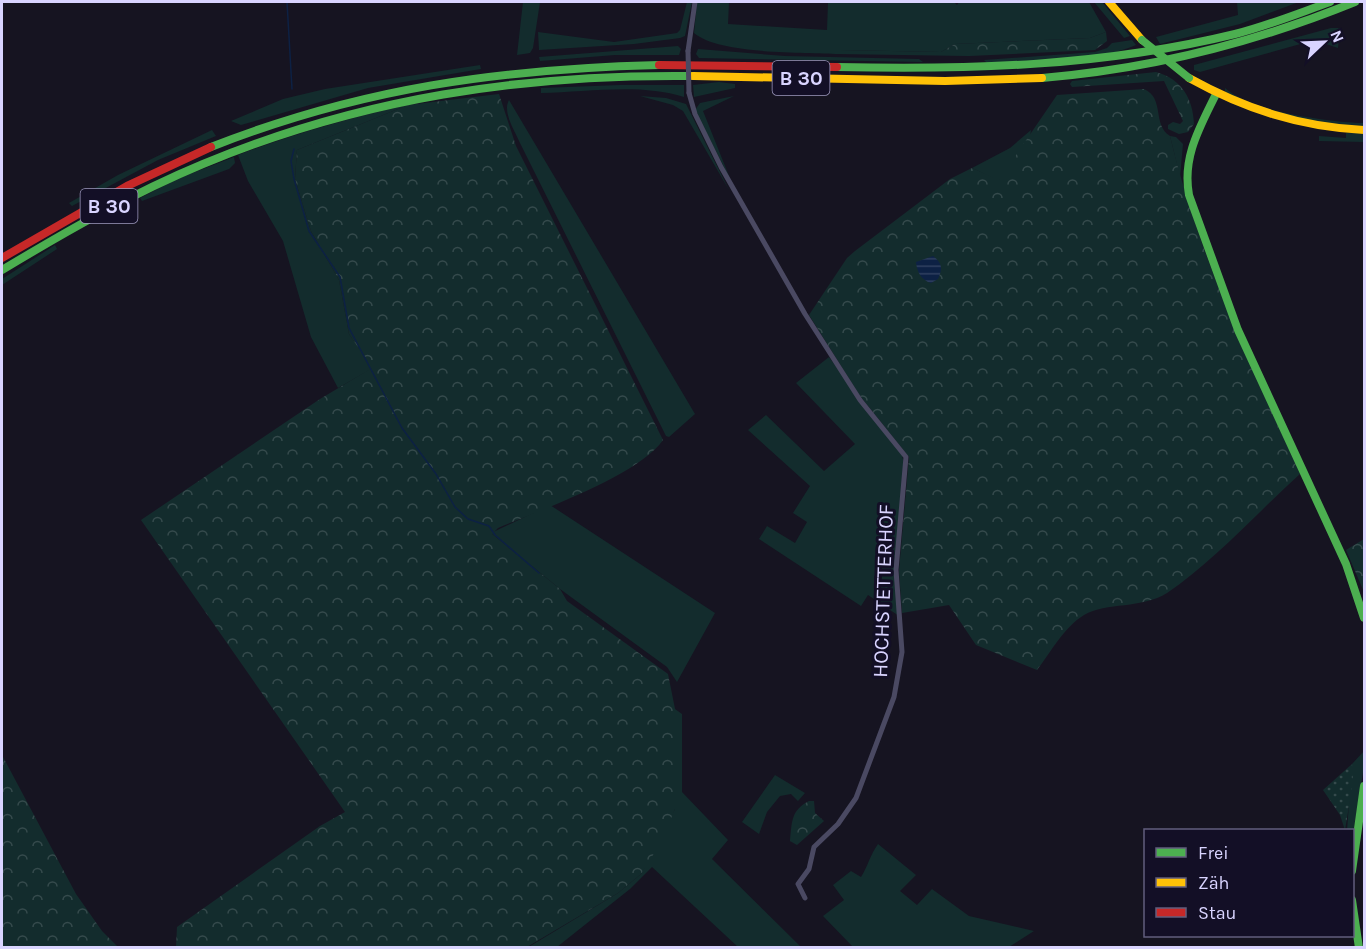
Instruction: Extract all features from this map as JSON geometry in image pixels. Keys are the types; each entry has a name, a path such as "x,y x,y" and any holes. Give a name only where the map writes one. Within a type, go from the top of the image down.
{"main road":[{"path":"1109,2 1142,40 1189,78 1216,94 1257,112 1289,122 1365,130"},
{"name":"B 30","path":"2,258 103,198 150,174 219,145 356,100 407,88 534,71 631,65 949,70 1051,66 1114,60 1205,43 1303,13 1330,2"},
{"name":"B 30","path":"2,270 110,206 223,154 315,122 410,98 558,79 683,76 948,81 1052,77 1144,66 1242,44 1354,2"},
{"path":"1216,94 1187,157 1185,172 1189,195 1238,330 1346,564 1365,618"},
{"path":"1354,846 1365,786"},
{"path":"1354,908 1359,948"}],"street":[{"name":"HOCHSTETTERHOF","path":"695,2 688,51 690,101 721,167 805,314 860,400 906,457 896,570 902,632 900,674 887,718 856,798 838,824 814,847 809,869 798,884 805,898"}],"green space":[{"path":"523,2 540,2 533,48 530,53 517,55"},
{"path":"687,2 692,2 685,36 680,38 634,44 539,50 538,32 614,42 677,33 680,30"},
{"path":"697,2 729,2 728,24 827,30 828,2 954,2 957,5 959,2 1089,2 1106,32 1090,38 955,44 941,52 839,50 839,54 764,51 723,45 706,40 694,33"},
{"path":"1094,2 1102,2 1130,36 1124,38"},
{"path":"1237,2 1299,2 1240,24 1160,44 1156,37 1238,15"},
{"path":"1331,28 1340,28 1338,48 1320,42 1304,43 1200,72 1194,70 1194,65"},
{"path":"1106,32 1107,41 1095,50 969,56 839,54 839,50 941,52 955,44 1090,38"},
{"path":"1132,40 1136,45 1119,51 1082,58 987,63 984,60 1095,52 1107,48 1112,43"},
{"path":"678,46 681,49 679,55 615,55 540,61 539,57"},
{"path":"698,49 785,56 919,59 923,62 699,58 696,54"},
{"path":"480,65 481,69 368,88 241,125 231,121 283,99 325,89"},
{"path":"1156,72 1173,80 1188,98 1194,124 1188,132 1179,134 1168,129 1168,125 1173,122 1180,124 1183,121 1164,81 1072,87 1070,84 1072,81"},
{"path":"719,82 735,84 735,88 694,97 693,85"},
{"path":"684,85 684,97 632,89 541,93 541,88"},
{"path":"1225,88 1237,96 1272,109 1312,118 1364,123 1364,126 1328,124 1275,113 1225,93"},
{"path":"1144,89 1154,99 1161,125 1170,136 1210,266 1244,350 1300,474 1184,581 1157,598 1103,608 1084,615 1064,633 1037,670 976,645 949,605 902,613 899,571 909,457 860,396 809,315 847,258 950,179 972,168 999,180 1057,95"},
{"path":"499,94 516,146 663,440 633,466 611,479 498,528 492,534 560,589 567,601 668,674 675,709 675,809 660,844 641,874 618,893 527,947 176,947 177,927 320,826 345,812 141,520 320,399 372,368 349,334 339,280 311,231 295,179 297,150 408,105"},
{"path":"640,96 666,98 686,104 729,190 683,111 673,105"},
{"path":"734,96 703,111 731,181 695,110 700,103"},
{"path":"509,100 695,414 669,437 666,436 512,127 507,110"},
{"path":"408,105 297,150 295,179 311,231 339,280 349,334 373,368 338,388 311,337 283,241 248,181 238,155 322,127"},
{"path":"212,130 216,136 158,160 72,206 69,203 118,175"},
{"path":"1031,130 1030,137 999,181 972,168 1010,148"},
{"path":"1346,133 1364,133 1364,142 1319,141 1319,136 1346,138"},
{"path":"1170,136 1176,137 1183,144 1180,177"},
{"path":"234,157 235,163 229,169 142,201 140,198 177,179"},
{"path":"55,245 57,249 2,285 2,279"},
{"path":"829,357 902,455 904,464 895,573 899,616 868,595 861,606 759,539 767,526 795,543 807,522 793,513 810,486 748,430 766,415 824,471 855,444 796,383"},
{"path":"550,505 715,613 677,682 667,667 560,589 491,533"},
{"path":"1364,539 1364,592 1346,550"},
{"path":"675,709 682,714 682,792 728,840 712,859 801,947 738,947 652,867 630,889 557,947 527,948 618,893 641,874 675,809"},
{"path":"1364,751 1364,767 1354,829 1347,829 1352,764"},
{"path":"2,755 76,894 102,931 118,947 2,947"},
{"path":"1352,764 1353,782 1345,829 1340,815 1323,790"},
{"path":"775,775 805,793 798,801 791,794 780,796 767,812 759,834 742,822"},
{"path":"809,801 814,801 815,813 824,821 797,845 790,841 794,817 799,808"},
{"path":"878,844 916,875 900,891 917,905 932,889 969,916 1034,931 1009,947 853,947 823,916 844,900 833,885 851,871 861,877"}],"water":[{"path":"933,256 940,263 941,272 938,279 931,283 920,275 916,262"}],"waterway":[{"path":"287,2 292,89"},
{"path":"294,149 291,161 294,179 309,231 340,277 349,328 402,428 436,474 455,507 468,519 489,526 495,535 539,573"}],"traffic: fast":[{"path":"837,67 937,68 1037,64 1136,53 1235,34 1330,2"},
{"path":"1042,78 1123,68 1201,52 1279,30 1355,2"},
{"path":"1142,40 1189,78"},
{"path":"211,147 322,110 431,85 543,71 659,65"},
{"path":"2,270 151,187 263,141 322,122 443,94 504,86 629,76 693,76"},
{"path":"1216,94 1190,155 1187,181 1189,195 1238,330 1346,564 1364,618"},
{"path":"1354,857 1364,786"},
{"path":"1354,914 1359,948"}],"traffic: slow":[{"path":"1109,2 1142,40"},
{"path":"693,76 945,81 1042,78"},
{"path":"1189,78 1231,99 1273,114 1318,125 1364,130"}],"traffic: jam":[{"path":"659,65 837,67"},
{"path":"2,258 127,186 211,147"}]}
